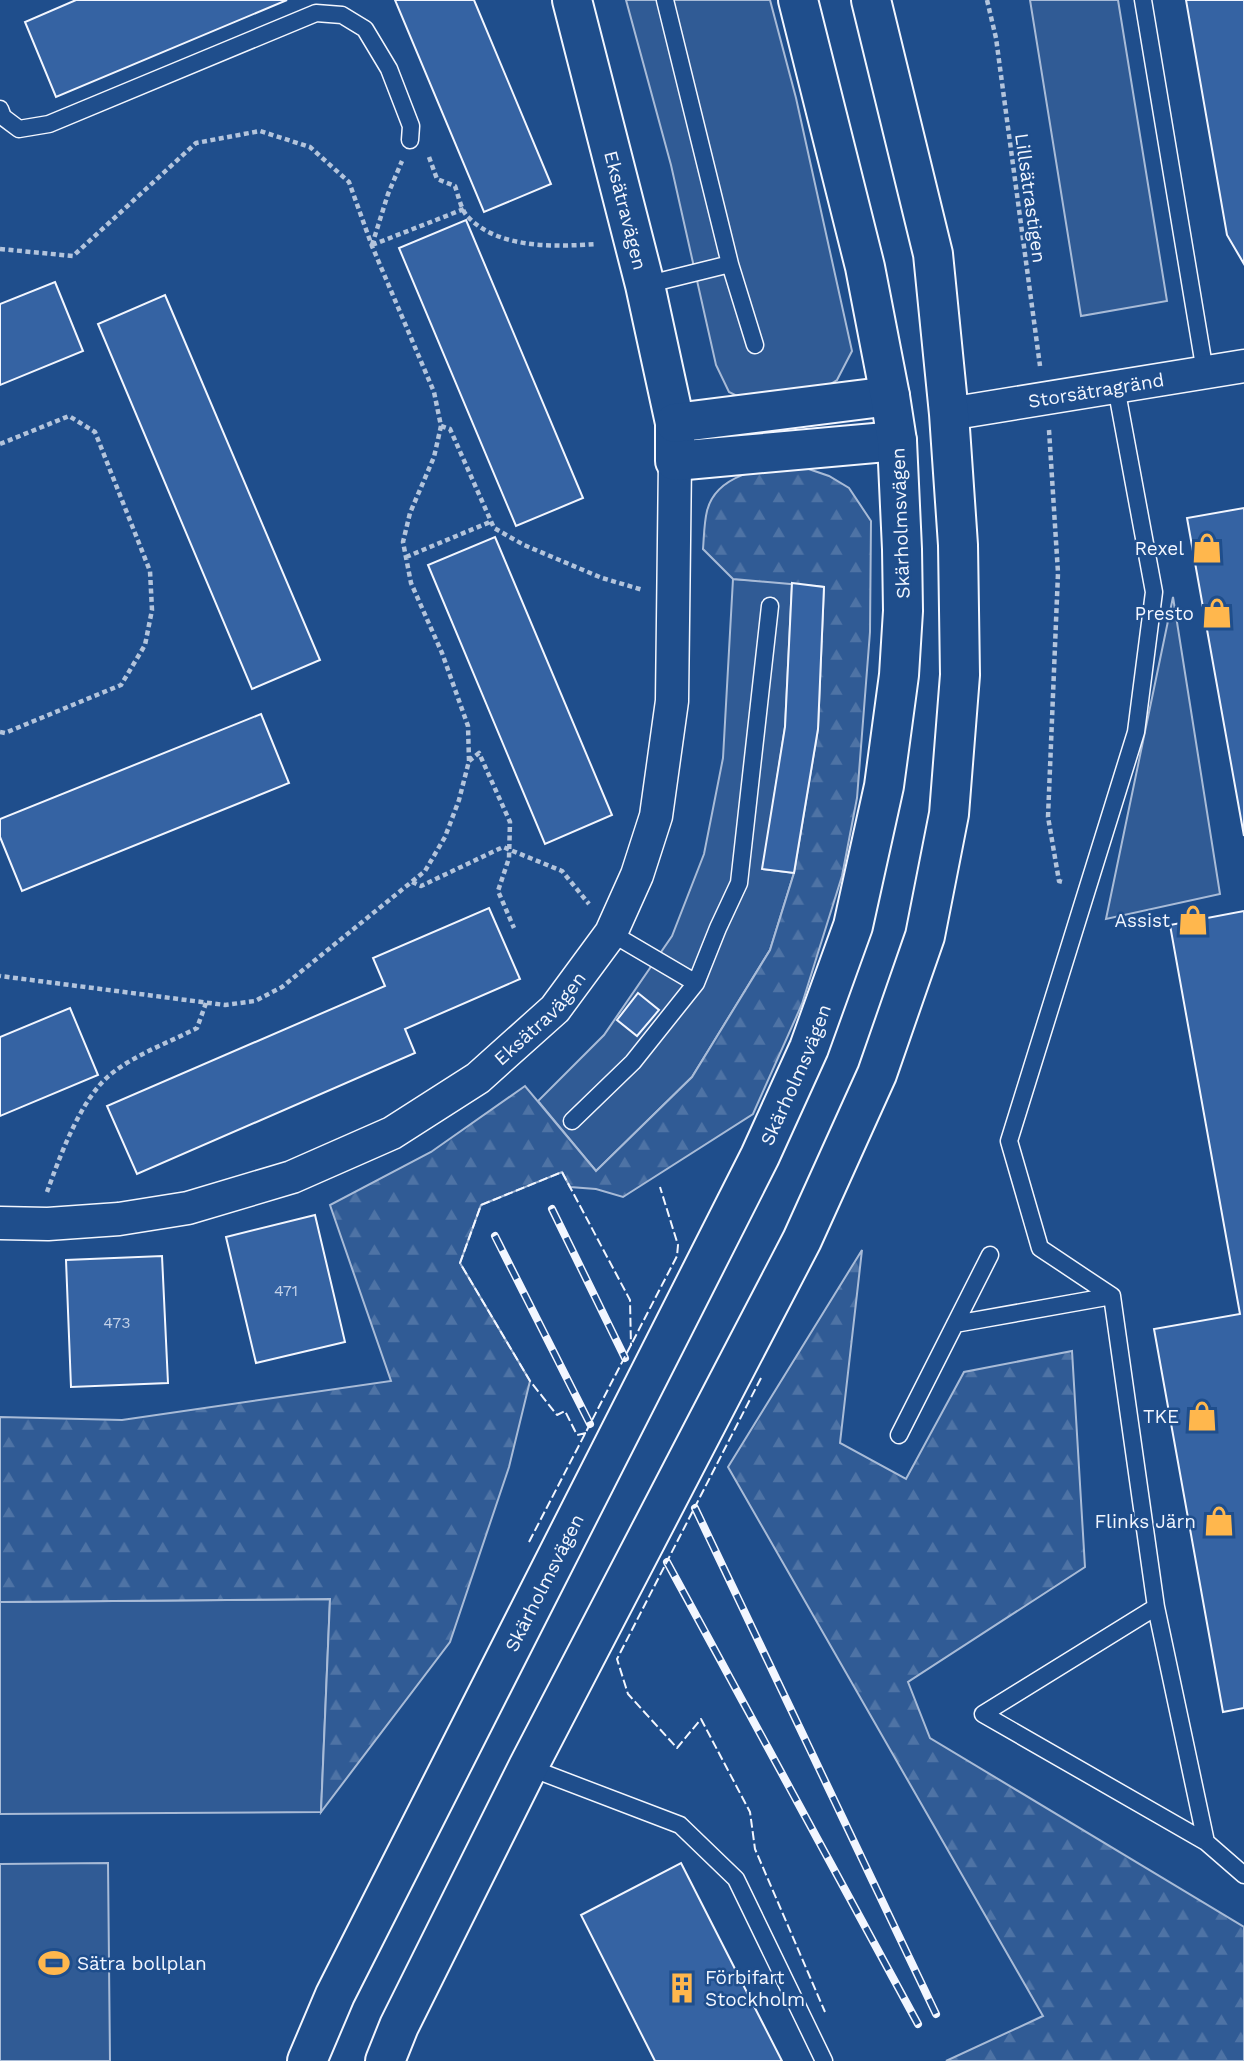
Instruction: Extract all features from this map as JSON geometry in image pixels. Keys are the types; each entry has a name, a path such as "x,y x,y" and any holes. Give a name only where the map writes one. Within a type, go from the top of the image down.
{"main road":[{"name":"Eksätravägen","path":"572,0 645,285 675,423 675,461"},
{"name":"Skärholmsvägen","path":"307,2061 335,1994 760,1156 809,1048 853,926 884,786 899,675 903,611 897,441 865,267 798,0"},
{"path":"385,2061 399,2026 528,1767 802,1240 877,1074 925,936 949,814 960,675 958,545 949,414 933,254 871,0"},
{"path":"675,423 890,396 949,414"},
{"path":"675,461 897,441 949,414"}],"street":[{"name":"Storsätragränd","path":"949,414 1244,366"},
{"name":"Eksätravägen","path":"0,1223 48,1224 119,1219 188,1208 292,1177 392,1133 478,1078 555,1009 611,933 637,875 656,816 672,688 675,461"}],"lane":[{"path":"665,0 730,264 755,345"},
{"path":"1143,0 1205,372"},
{"path":"0,109 3,117 19,129 49,124 316,13 342,15 365,29 389,69 411,126 411,140"},
{"path":"645,285 730,264"},
{"path":"1116,387 1154,592 1136,732 1009,1141 1040,1248 1112,1296 1156,1607 1206,1842"},
{"path":"572,1121 633,1062 696,982 739,883 770,606"},
{"path":"611,933 696,982"},
{"path":"899,1435 990,1255"},
{"path":"955,1324 1112,1296"},
{"path":"1156,1607 983,1714 1206,1842 1244,1875"},
{"path":"528,1767 680,1825 736,1879 824,2061"}],"path":[{"name":"Lillsätrastigen","path":"987,0 996,38 1052,449 1058,573 1048,817 1059,881 1089,890"},
{"path":"0,248 73,256 196,143 260,131 310,147 349,182 372,246 430,381 441,426 434,457 410,513 403,542 411,583 442,653 468,726 468,761 459,800 445,837 425,870 282,987 255,1001 226,1005 0,976"},
{"path":"372,246 388,194 411,140 421,138 437,179 455,186 465,214 487,233 522,243 573,246 604,243"},
{"path":"372,246 464,209"},
{"path":"0,444 69,416 95,432 150,571 152,610 145,645 121,685 5,733 0,732"},
{"path":"441,426 450,429 494,528 524,545 602,578 645,591 644,579"},
{"path":"406,557 490,522"},
{"path":"468,761 479,754 510,822 509,858 498,891 514,928"},
{"path":"412,882 421,886 503,847 562,871 589,904"},
{"path":"584,914 595,893"},
{"path":"57,1195 45,1196 67,1140 78,1116 108,1076 132,1060 197,1028 206,1003"}],"shaded area":[{"path":"626,0 770,0 796,98 852,351 837,380 814,394 751,403 729,392 716,365 671,165"},
{"path":"1030,0 1118,0 1167,301 1081,316"},
{"path":"733,579 792,583 785,727 763,869 794,873 770,950 692,1077 596,1171 538,1101 604,1035 672,936 704,854 723,758"},
{"path":"1173,597 1220,894 1106,919"},
{"path":"330,1599 321,1812 0,1814 0,1602"},
{"name":"Sätra bollplan","path":"108,1863 110,2061 0,2061 0,1864"}],"green space":[{"path":"794,464 829,476 849,488 871,521 870,632 857,798 842,876 802,1004 753,1114 623,1197 596,1189 570,1187 562,1172 481,1205 460,1263 530,1381 509,1467 450,1642 321,1812 330,1599 0,1602 0,1417 122,1420 391,1381 330,1205 431,1152 525,1086 596,1171 692,1077 770,950 794,873 818,729 824,587 733,579 703,549 706,516 712,499 730,481 755,471"},
{"path":"862,1250 840,1443 906,1479 964,1372 1072,1351 1085,1567 908,1682 930,1738 1244,1927 1244,2061 946,2061 1043,2016 728,1467"}],"building":[{"path":"76,0 287,0 56,97 25,22"},
{"path":"395,0 474,0 551,184 484,212"},
{"path":"1186,0 1244,0 1244,264 1227,235"},
{"path":"466,220 583,498 516,526 399,248"},
{"path":"55,282 83,351 0,385 0,304"},
{"path":"165,295 320,660 252,689 98,324"},
{"path":"1244,508 1244,836 1187,518"},
{"path":"495,537 612,815 545,844 428,565"},
{"path":"792,583 824,587 818,729 794,873 762,869 785,727"},
{"path":"261,714 289,783 22,891 0,837 0,819"},
{"path":"489,908 520,979 405,1029 415,1053 137,1174 107,1106 385,986 373,958"},
{"path":"1244,911 1244,1708 1223,1712 1154,1329 1240,1314 1170,925"},
{"path":"638,993 659,1010 637,1036 617,1020"},
{"path":"70,1008 98,1075 0,1116 0,1037"},
{"path":"315,1215 345,1342 256,1363 226,1237"},
{"path":"162,1256 168,1383 71,1387 66,1260"},
{"name":"Förbifart Stockholm","path":"681,1863 782,2061 655,2061 581,1915"}],"railway":[{"path":"552,1209 625,1358"},
{"path":"495,1236 590,1424"},
{"path":"695,1508 936,2014"},
{"path":"667,1562 918,2024"}],"fence":[{"path":"586,1433 577,1435 565,1411 557,1415 530,1381 460,1263 481,1205 562,1172 630,1300 631,1346"},
{"path":"529,1542 677,1256 678,1245 660,1187"},
{"path":"761,1378 617,1659 628,1694 677,1748 701,1719 750,1812 755,1849 825,2012"}],"place":[{"name":"Rexel","path":"1207,548"},
{"name":"Presto","path":"1217,613"},
{"name":"Assist","path":"1193,920"},
{"name":"TKE","path":"1202,1416"},
{"name":"Flinks Järn","path":"1219,1521"},
{"name":"Sätra bollplan","path":"54,1963"},
{"name":"Förbifart Stockholm","path":"682,1988"}]}
